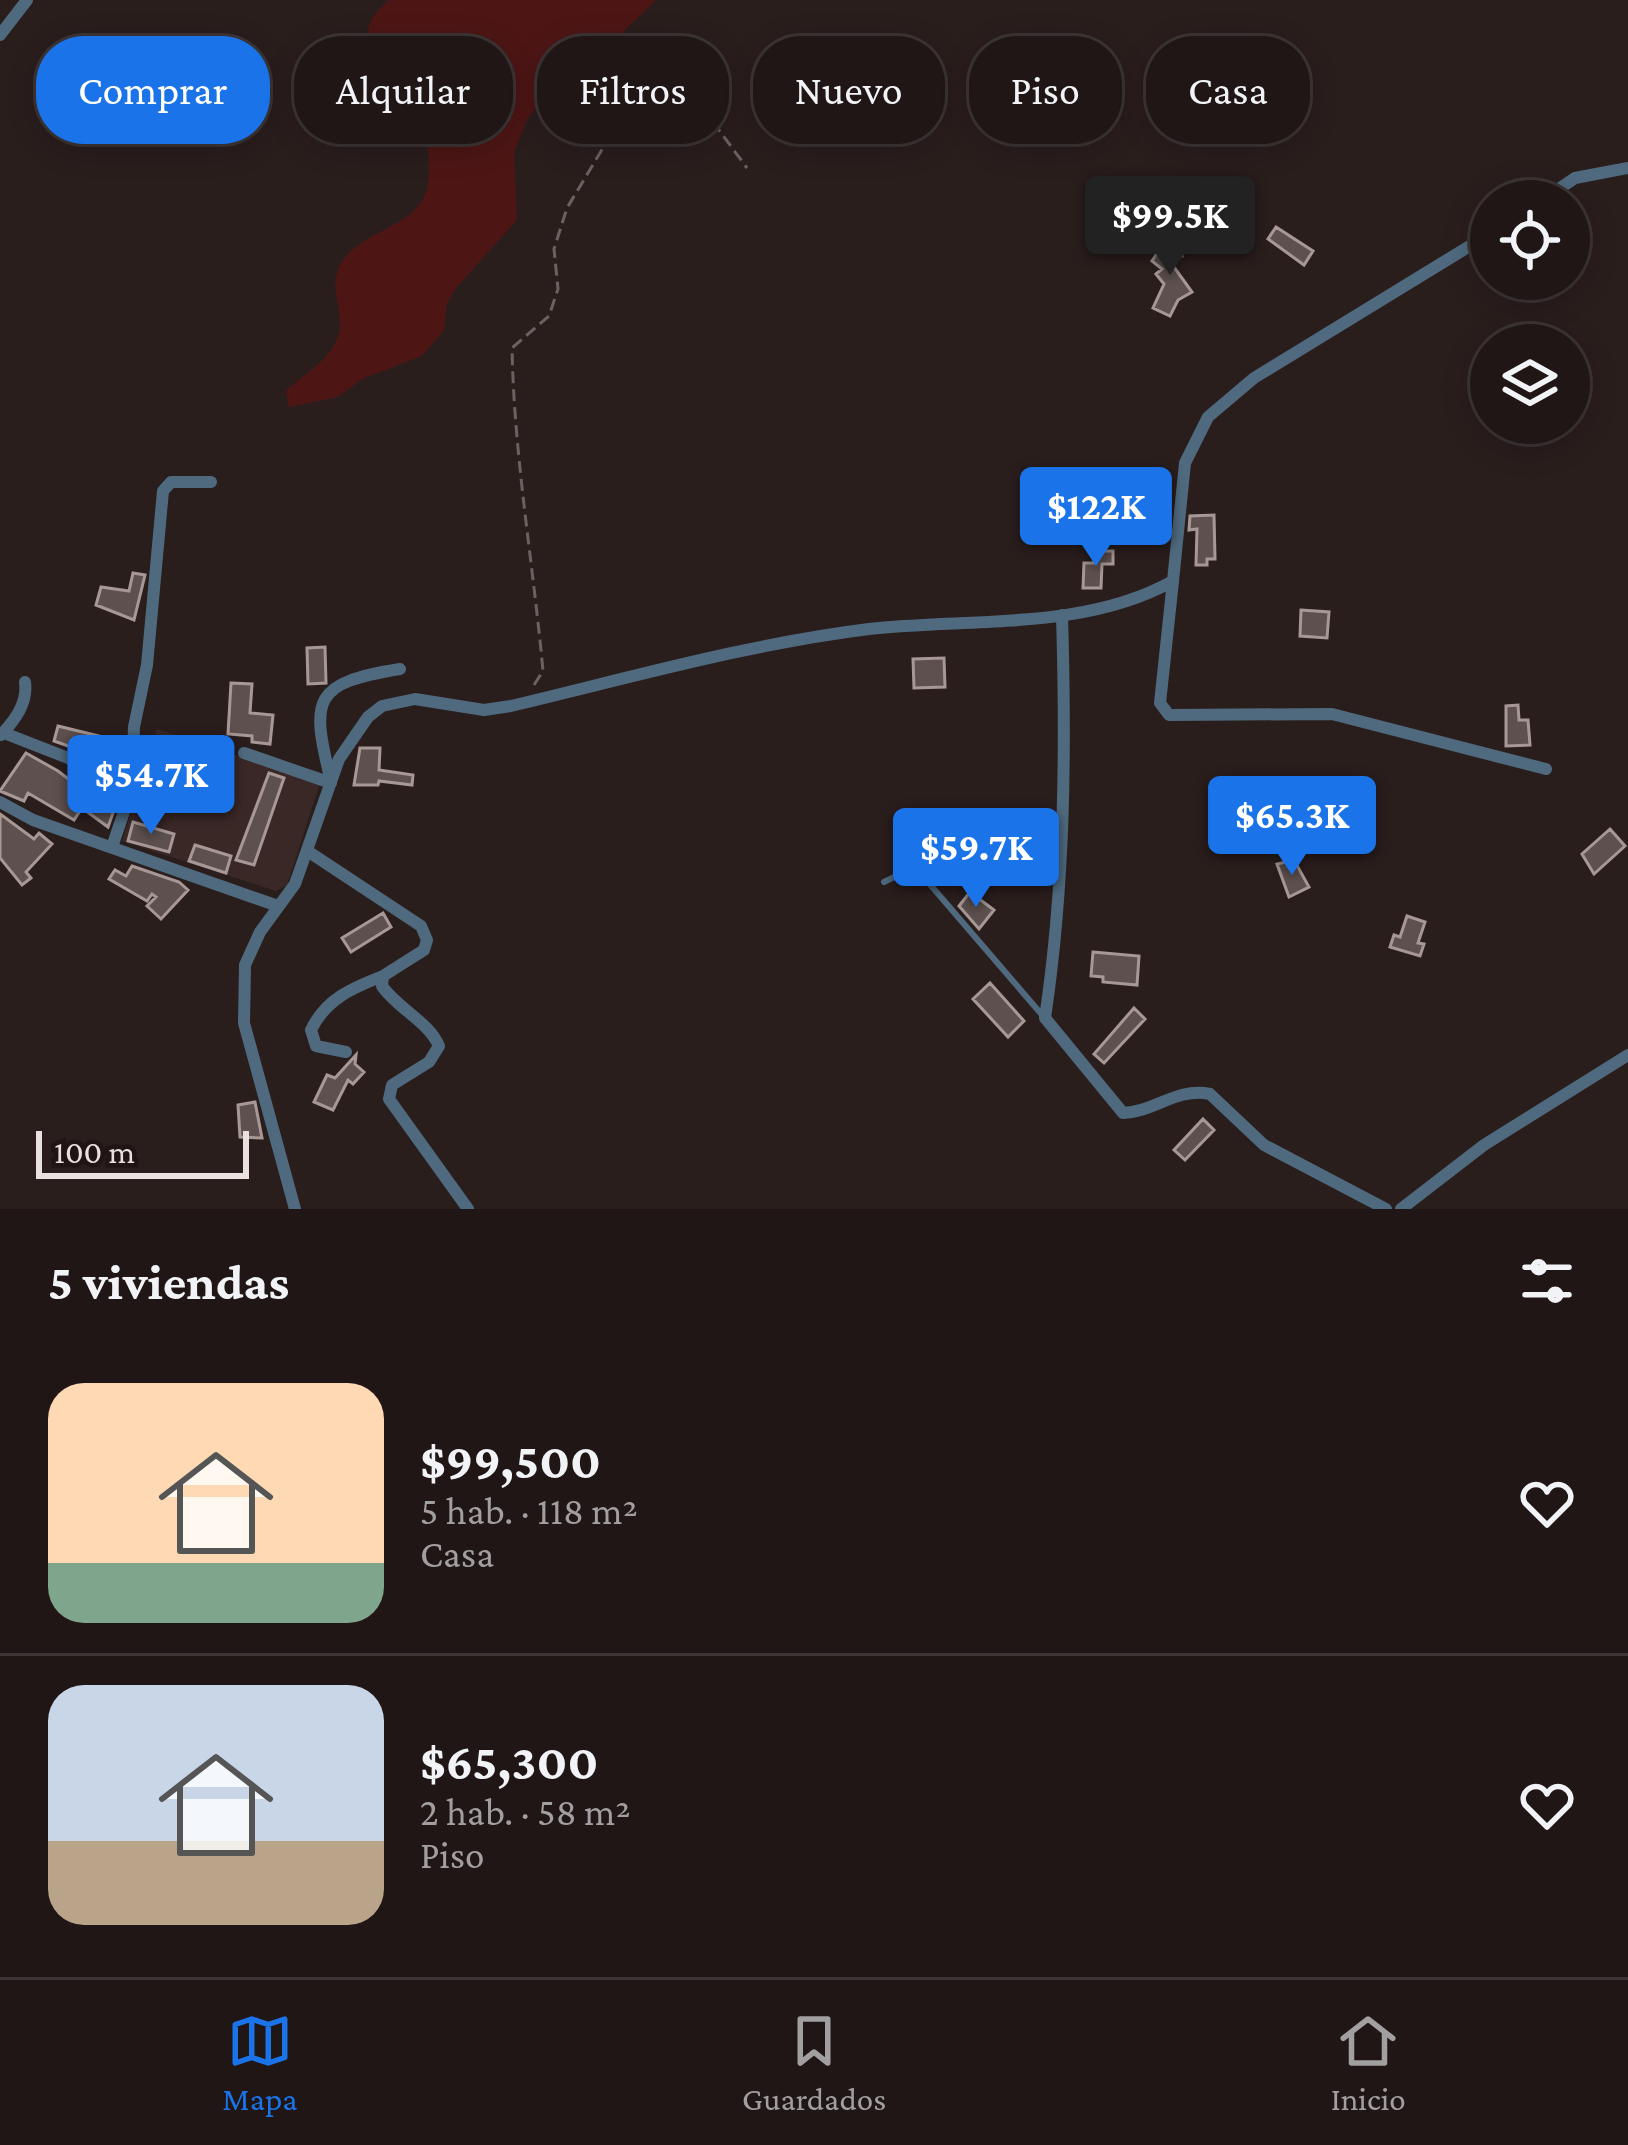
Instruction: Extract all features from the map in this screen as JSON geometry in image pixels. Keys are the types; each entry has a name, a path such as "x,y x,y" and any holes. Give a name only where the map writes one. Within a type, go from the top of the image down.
{"street":[{"path":"0,35 27,0"},
{"path":"1572,180 1628,168"},
{"path":"1470,246 1254,378 1208,417 1185,463 1160,703 1169,715 1332,714 1546,770"},
{"path":"112,847 132,788 134,727 147,665 163,491 171,482 212,482"},
{"path":"296,1209 244,1023 245,965 309,852 349,740 382,706 415,699 484,710 511,706 807,639 1062,615 1146,596 1173,581"},
{"path":"1062,615 1066,757 1054,955 1045,1018 1123,1113 1135,1113 1176,1094 1210,1094 1264,1145 1386,1209"},
{"path":"331,783 320,712 326,694 346,678 400,669"},
{"path":"26,682 18,714 2,734 127,782"},
{"path":"244,753 331,783"},
{"path":"0,802 34,820 278,906"},
{"path":"309,852 421,926 428,940 424,950 383,976 341,994 321,1010 311,1030 316,1046 346,1052"},
{"path":"383,976 382,986 394,1004 435,1035 439,1046 429,1062 392,1085 389,1099 468,1209"},
{"path":"1401,1209 1484,1145 1628,1055"}],"lane":[{"path":"884,882 915,867 1045,1018"}],"path":[{"path":"511,706 542,679 543,671 532,546 523,503 524,472 514,440 512,348 549,316 558,290 554,249 567,208 624,118 648,95 670,90 696,99 747,168"}],"shaded area":[{"path":"388,0 656,0 619,36 537,36 537,105 514,152 517,220 456,288 447,303 444,330 422,356 362,379 338,397 289,407 286,391 324,358 337,338 339,267 359,245 399,222 421,202 429,176 428,144 513,144 513,36 368,36 375,14"},
{"path":"157,729 320,783 287,885 276,891 122,841"}],"building":[{"path":"1276,227 1313,251 1304,265 1268,239"},
{"path":"1166,240 1182,240 1182,256 1166,256 1192,292 1178,300 1170,316 1153,308 1164,284 1156,274 1162,269 1152,261"},
{"path":"1214,515 1215,559 1196,565 1197,529 1189,530 1190,516"},
{"path":"1094,551 1113,551 1113,564 1102,564 1101,588 1083,588 1084,563 1094,563"},
{"path":"133,573 145,575 134,620 96,605 101,587 129,591"},
{"path":"1301,610 1329,612 1327,638 1300,636"},
{"path":"325,647 326,683 308,684 307,648"},
{"path":"944,658 945,687 914,688 913,659"},
{"path":"231,683 252,684 250,713 273,715 270,744 252,742 252,736 228,734"},
{"path":"1518,705 1519,720 1528,720 1530,745 1506,746 1506,706"},
{"path":"58,726 123,742 122,765 54,741"},
{"path":"360,748 380,748 379,770 413,775 412,785 379,781 378,785 354,785"},
{"path":"26,753 113,813 108,827 82,808 74,820 28,793 24,801 0,791"},
{"path":"269,773 284,778 254,865 236,860"},
{"path":"0,814 34,839 39,833 52,844 26,872 31,878 22,885 0,858"},
{"path":"133,822 174,834 169,852 128,841"},
{"path":"1610,829 1625,846 1594,874 1582,854"},
{"path":"195,845 231,856 226,873 189,861"},
{"path":"1294,860 1309,887 1289,897 1277,864"},
{"path":"132,866 179,882 188,890 161,919 147,906 156,897 152,894 147,901 109,879 115,870 126,876"},
{"path":"970,892 994,910 979,929 959,906"},
{"path":"383,913 391,927 351,952 342,938"},
{"path":"1407,916 1425,922 1418,943 1424,944 1420,956 1390,947 1394,935 1400,937"},
{"path":"1093,952 1139,956 1137,985 1091,976"},
{"path":"990,983 1024,1021 1008,1037 973,999"},
{"path":"1134,1008 1145,1019 1104,1063 1094,1054"},
{"path":"356,1055 355,1064 364,1072 353,1084 348,1080 333,1110 314,1102 327,1075 335,1078"},
{"path":"255,1102 262,1138 240,1137 238,1105"},
{"path":"1203,1119 1214,1130 1185,1160 1174,1150"}]}
